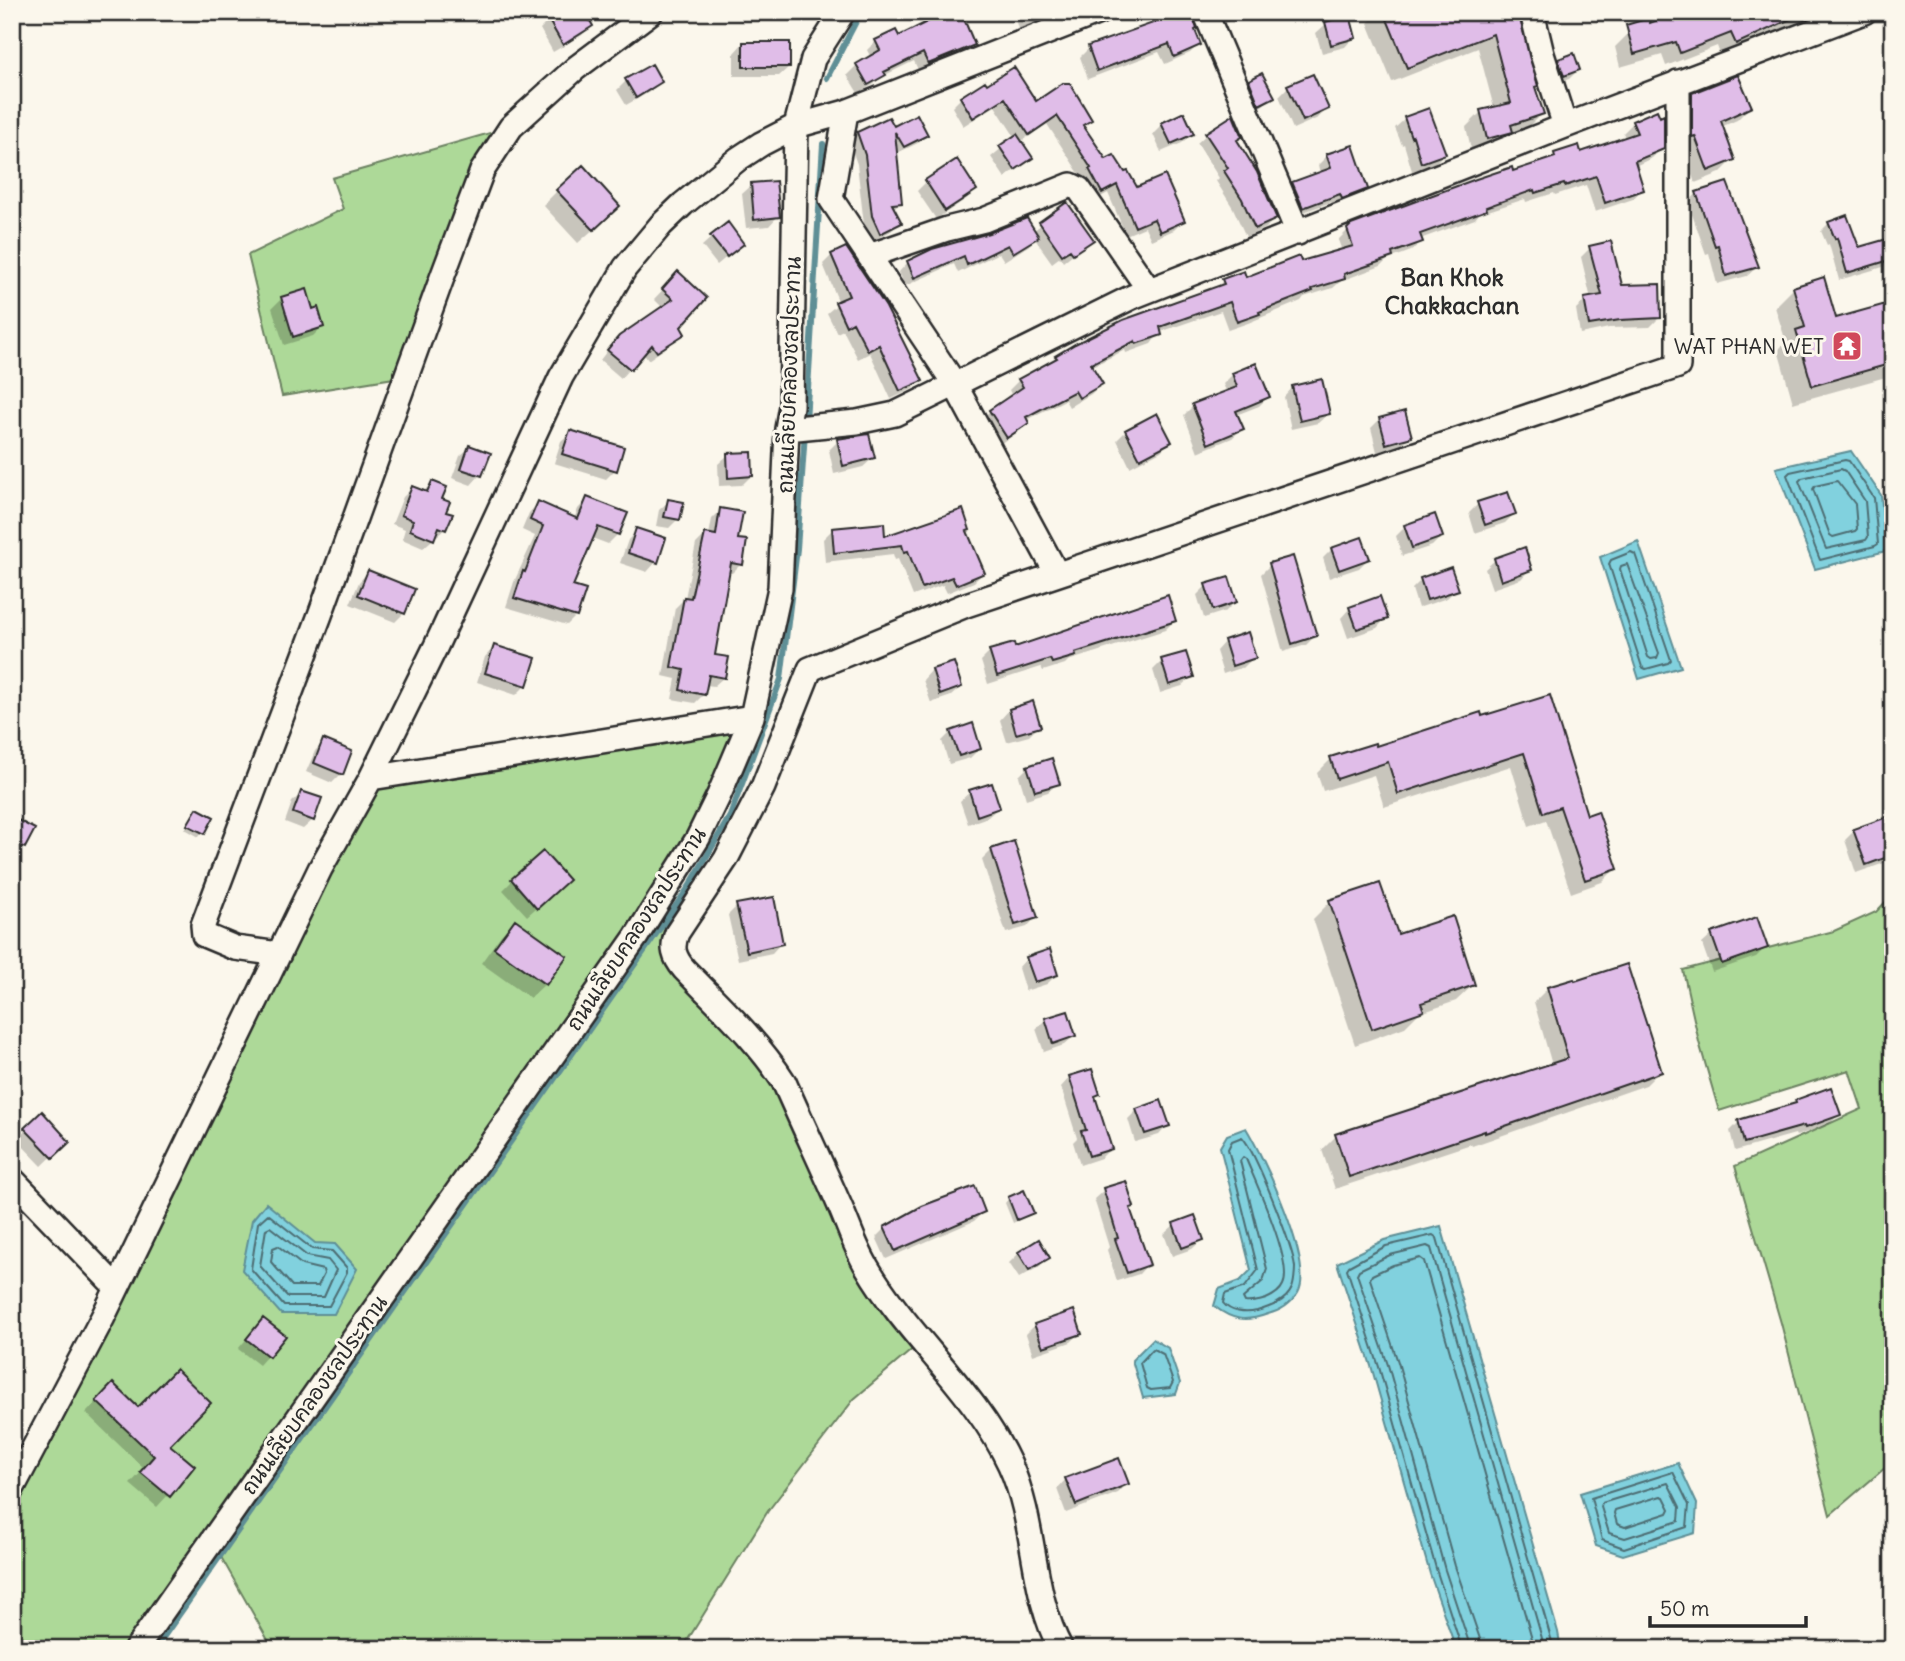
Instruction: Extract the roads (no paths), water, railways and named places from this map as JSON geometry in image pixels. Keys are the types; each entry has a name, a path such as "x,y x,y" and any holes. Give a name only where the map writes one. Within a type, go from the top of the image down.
{"street":[{"path":"279,954 235,948 204,935 203,925 482,171 512,127 576,68 651,12"},
{"name":"ถนนเลียบคลองชลประทาน","path":"136,1649 636,937 698,838 719,795 752,717 780,588 791,429 796,126 813,60 843,12"},
{"path":"12,1489 103,1317 320,869 371,778 436,646 561,377 611,290 639,249 683,204 738,159 761,144 796,126 846,112 1099,12"},
{"path":"1205,12 1298,233"},
{"path":"1532,12 1564,125"},
{"path":"791,429 857,422 895,414 1149,290 1564,125 1864,12"},
{"path":"1061,1649 1044,1611 1018,1486 1000,1446 866,1265 784,1082 771,1063 677,960 673,943 726,859 762,788 810,669 966,605 1678,366 1678,82"},
{"path":"846,112 831,199 954,383 1057,574"},
{"path":"869,256 947,229 984,220 1071,185 1079,189 1149,290"},
{"path":"371,778 752,717"},
{"path":"12,1179 116,1287"}],"water":[{"path":"1851,451 1881,495 1886,551 1815,569 1776,468"},
{"path":"1638,541 1681,667 1639,679 1600,557"},
{"path":"1246,1128 1285,1210 1294,1235 1301,1279 1298,1293 1285,1307 1260,1317 1240,1319 1227,1315 1214,1306 1219,1289 1240,1281 1251,1270 1220,1147 1227,1135"},
{"path":"266,1203 315,1243 335,1244 357,1269 334,1314 281,1314 242,1270 252,1220"},
{"path":"1441,1226 1561,1649 1456,1649 1430,1574 1372,1369 1337,1263 1384,1240"},
{"path":"1153,1339 1168,1348 1180,1383 1176,1394 1143,1398 1132,1360"},
{"path":"1678,1463 1697,1504 1695,1533 1623,1555 1596,1546 1580,1493"}],"waterway":[{"path":"827,78 861,12"},
{"path":"806,421 823,144"},
{"path":"155,1649 689,887 730,816 781,679 797,549 805,432"}],"place":[{"name":"WAT PHAN WET","path":"1847,346"}],"district":[{"name":"Ban Khok Chakkachan","path":"1452,291"}]}
